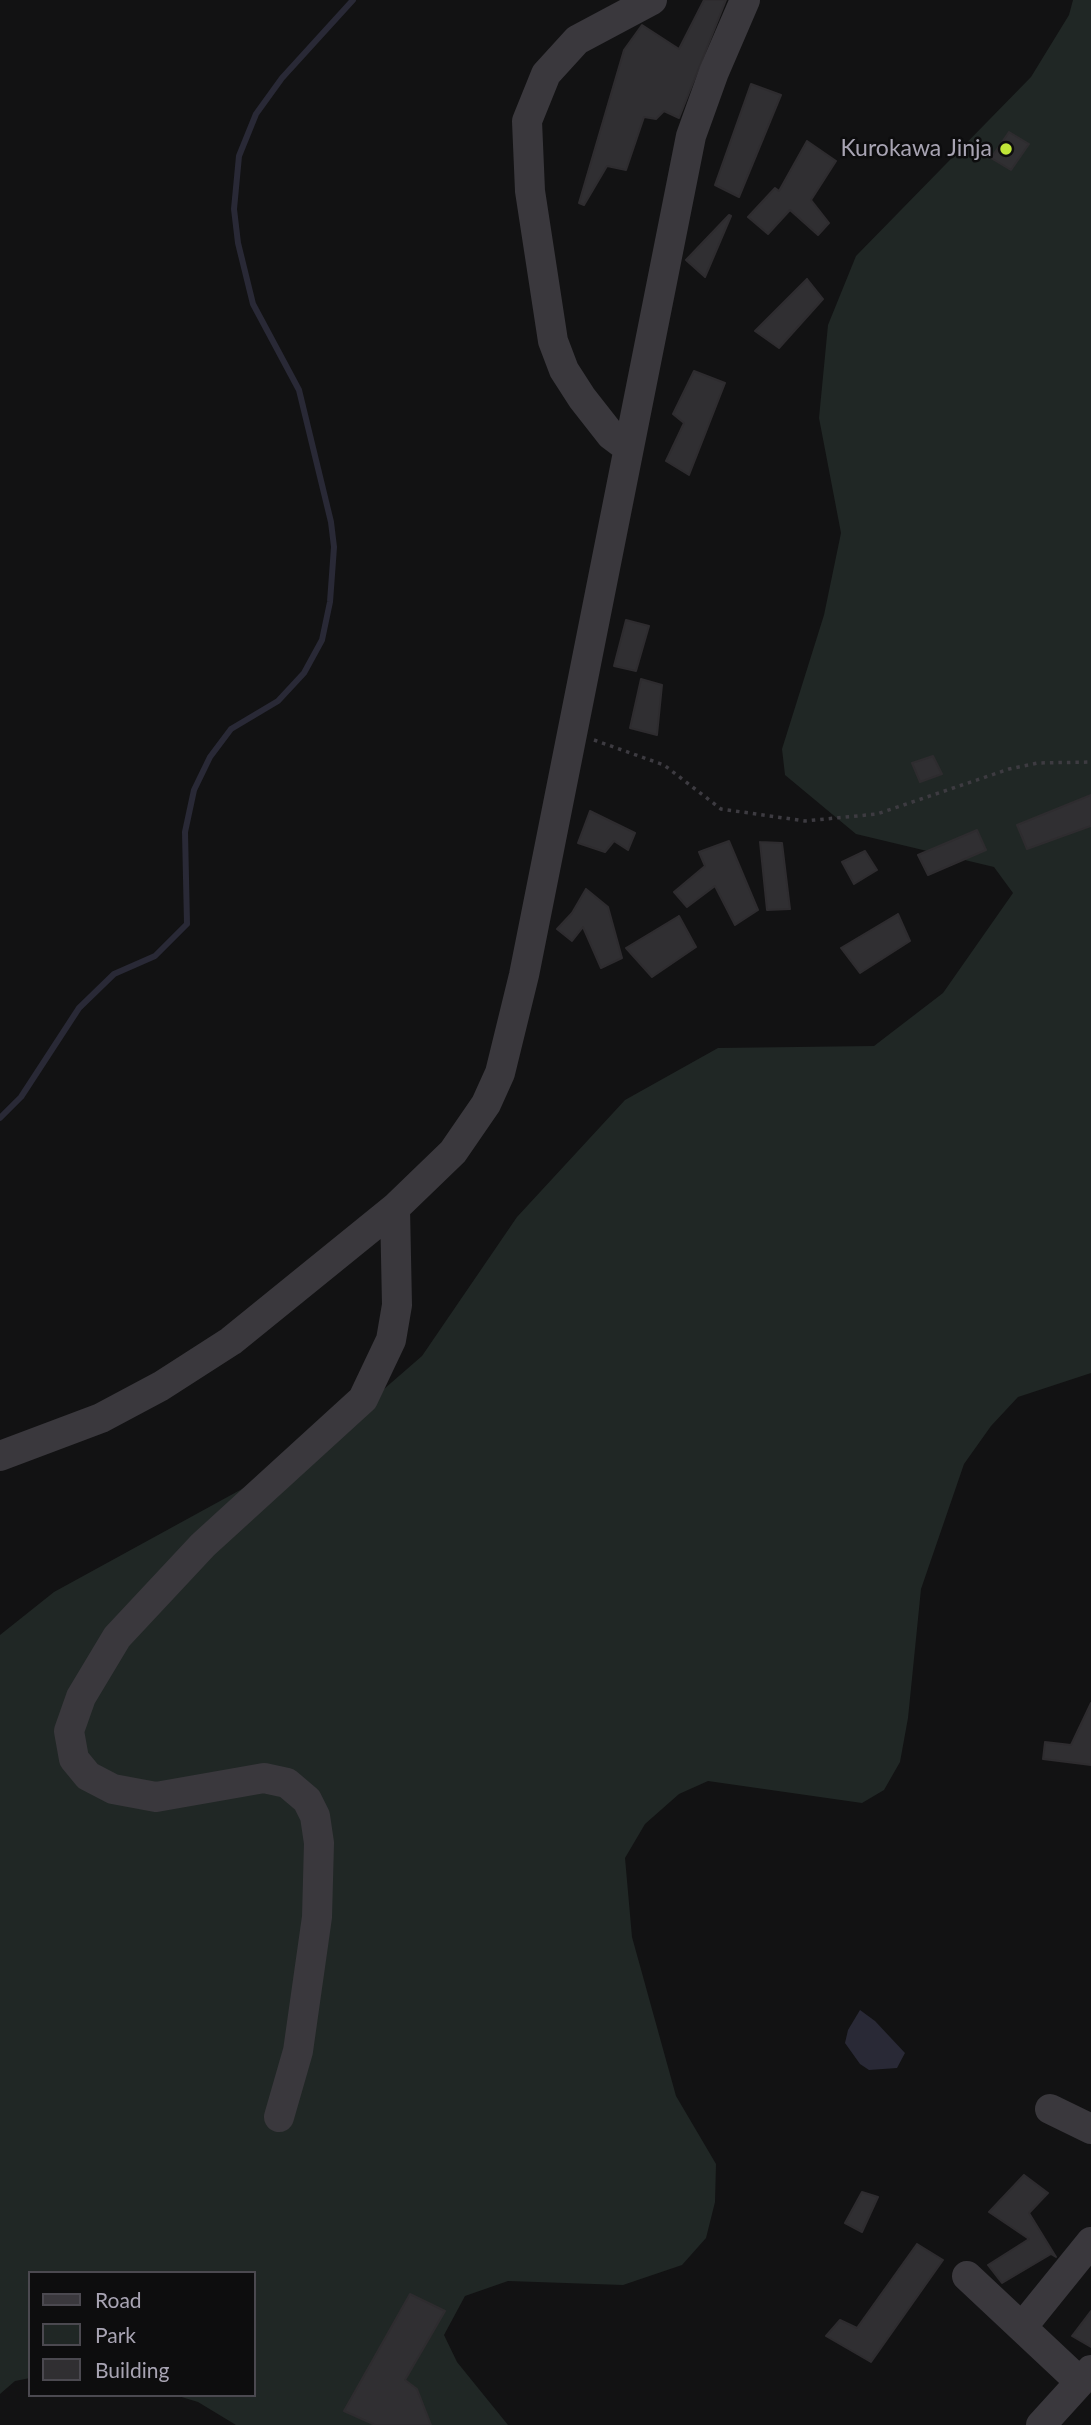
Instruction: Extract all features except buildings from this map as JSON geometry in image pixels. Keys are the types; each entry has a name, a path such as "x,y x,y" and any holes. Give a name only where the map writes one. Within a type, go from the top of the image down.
{"street":[{"path":"627,447 611,435 583,398 564,370 553,341 530,191 527,121 546,74 578,40 652,0"},
{"path":"0,1456 101,1418 161,1386 231,1340 395,1208 453,1152 485,1104 500,1073 524,975 691,136 714,72 745,0"},
{"path":"279,2117 298,2051 317,1917 318,1843 314,1816 307,1800 288,1783 264,1778 156,1797 113,1788 88,1776 74,1759 69,1731 81,1697 117,1637 203,1545 363,1399 391,1340 397,1305 395,1208"},
{"path":"1050,2109 1091,2129"},
{"path":"1023,2326 1091,2242"},
{"path":"967,2276 1023,2326 1086,2376 1041,2425"}],"path":[{"path":"573,730 612,749 664,765 721,809 805,821 877,814 1009,769 1038,763 1091,762"}],"green space":[{"path":"1073,0 1091,0 1091,1373 1018,1397 991,1426 964,1464 921,1589 908,1718 900,1762 884,1790 862,1803 708,1781 679,1794 645,1824 625,1858 632,1937 676,2096 716,2164 715,2202 706,2238 682,2265 623,2285 508,2281 465,2296 444,2335 457,2362 508,2425 236,2425 198,2402 182,2397 256,2397 256,2271 28,2271 28,2378 15,2381 0,2394 0,1635 54,1592 315,1449 422,1356 517,1217 625,1100 718,1048 874,1046 943,993 1013,893 994,867 856,834 785,775 782,749 824,615 841,533 819,418 828,325 856,256 1031,77 1069,15"}],"water":[{"path":"860,2010 875,2021 905,2053 897,2068 869,2070 860,2064 845,2043 848,2030"}],"waterway":[{"path":"0,1118 21,1097 79,1008 114,974 155,956 187,924 185,832 194,790 210,757 231,729 278,701 304,673 322,640 330,602 334,547 331,522 299,390 253,304 238,243 234,209 239,156 256,114 282,78 353,0"}],"place":[{"name":"Kurokawa Jinja","path":"1006,149"}]}
